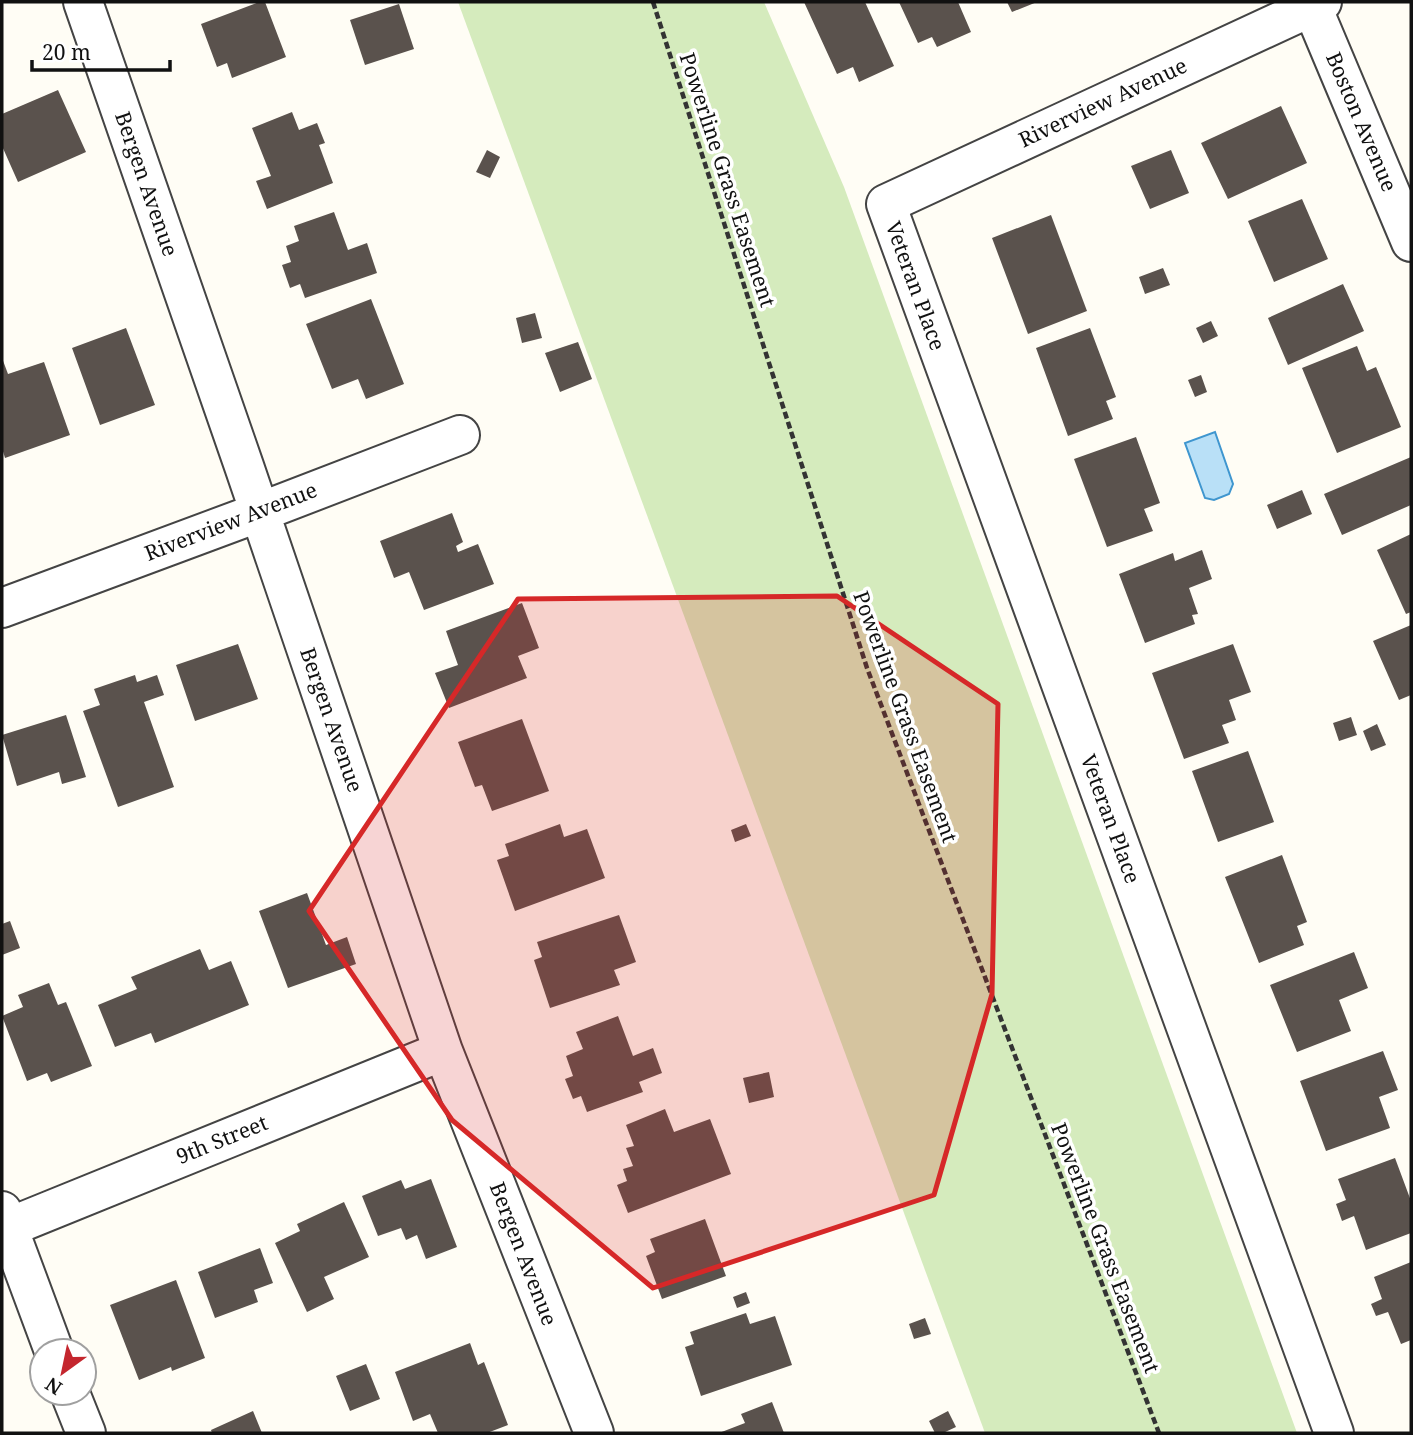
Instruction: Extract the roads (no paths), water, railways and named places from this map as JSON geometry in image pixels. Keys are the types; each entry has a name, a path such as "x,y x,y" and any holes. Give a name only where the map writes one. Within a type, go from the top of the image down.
{"street":[{"name":"Bergen Avenue","path":"83,2 443,1051 594,1433"},
{"name":"Riverview Avenue","path":"886,204 1314,3"},
{"name":"Boston Avenue","path":"1314,3 1411,242"},
{"name":"Veteran Place","path":"886,204 1335,1433"},
{"name":"Riverview Avenue","path":"2,608 460,435"},
{"name":"9th Street","path":"4,1223 443,1051"},
{"path":"4,1223 49,1337"},
{"path":"76,1407 86,1433"}],"water":[{"path":"1215,432 1233,484 1229,494 1214,500 1205,498 1185,443"}]}
